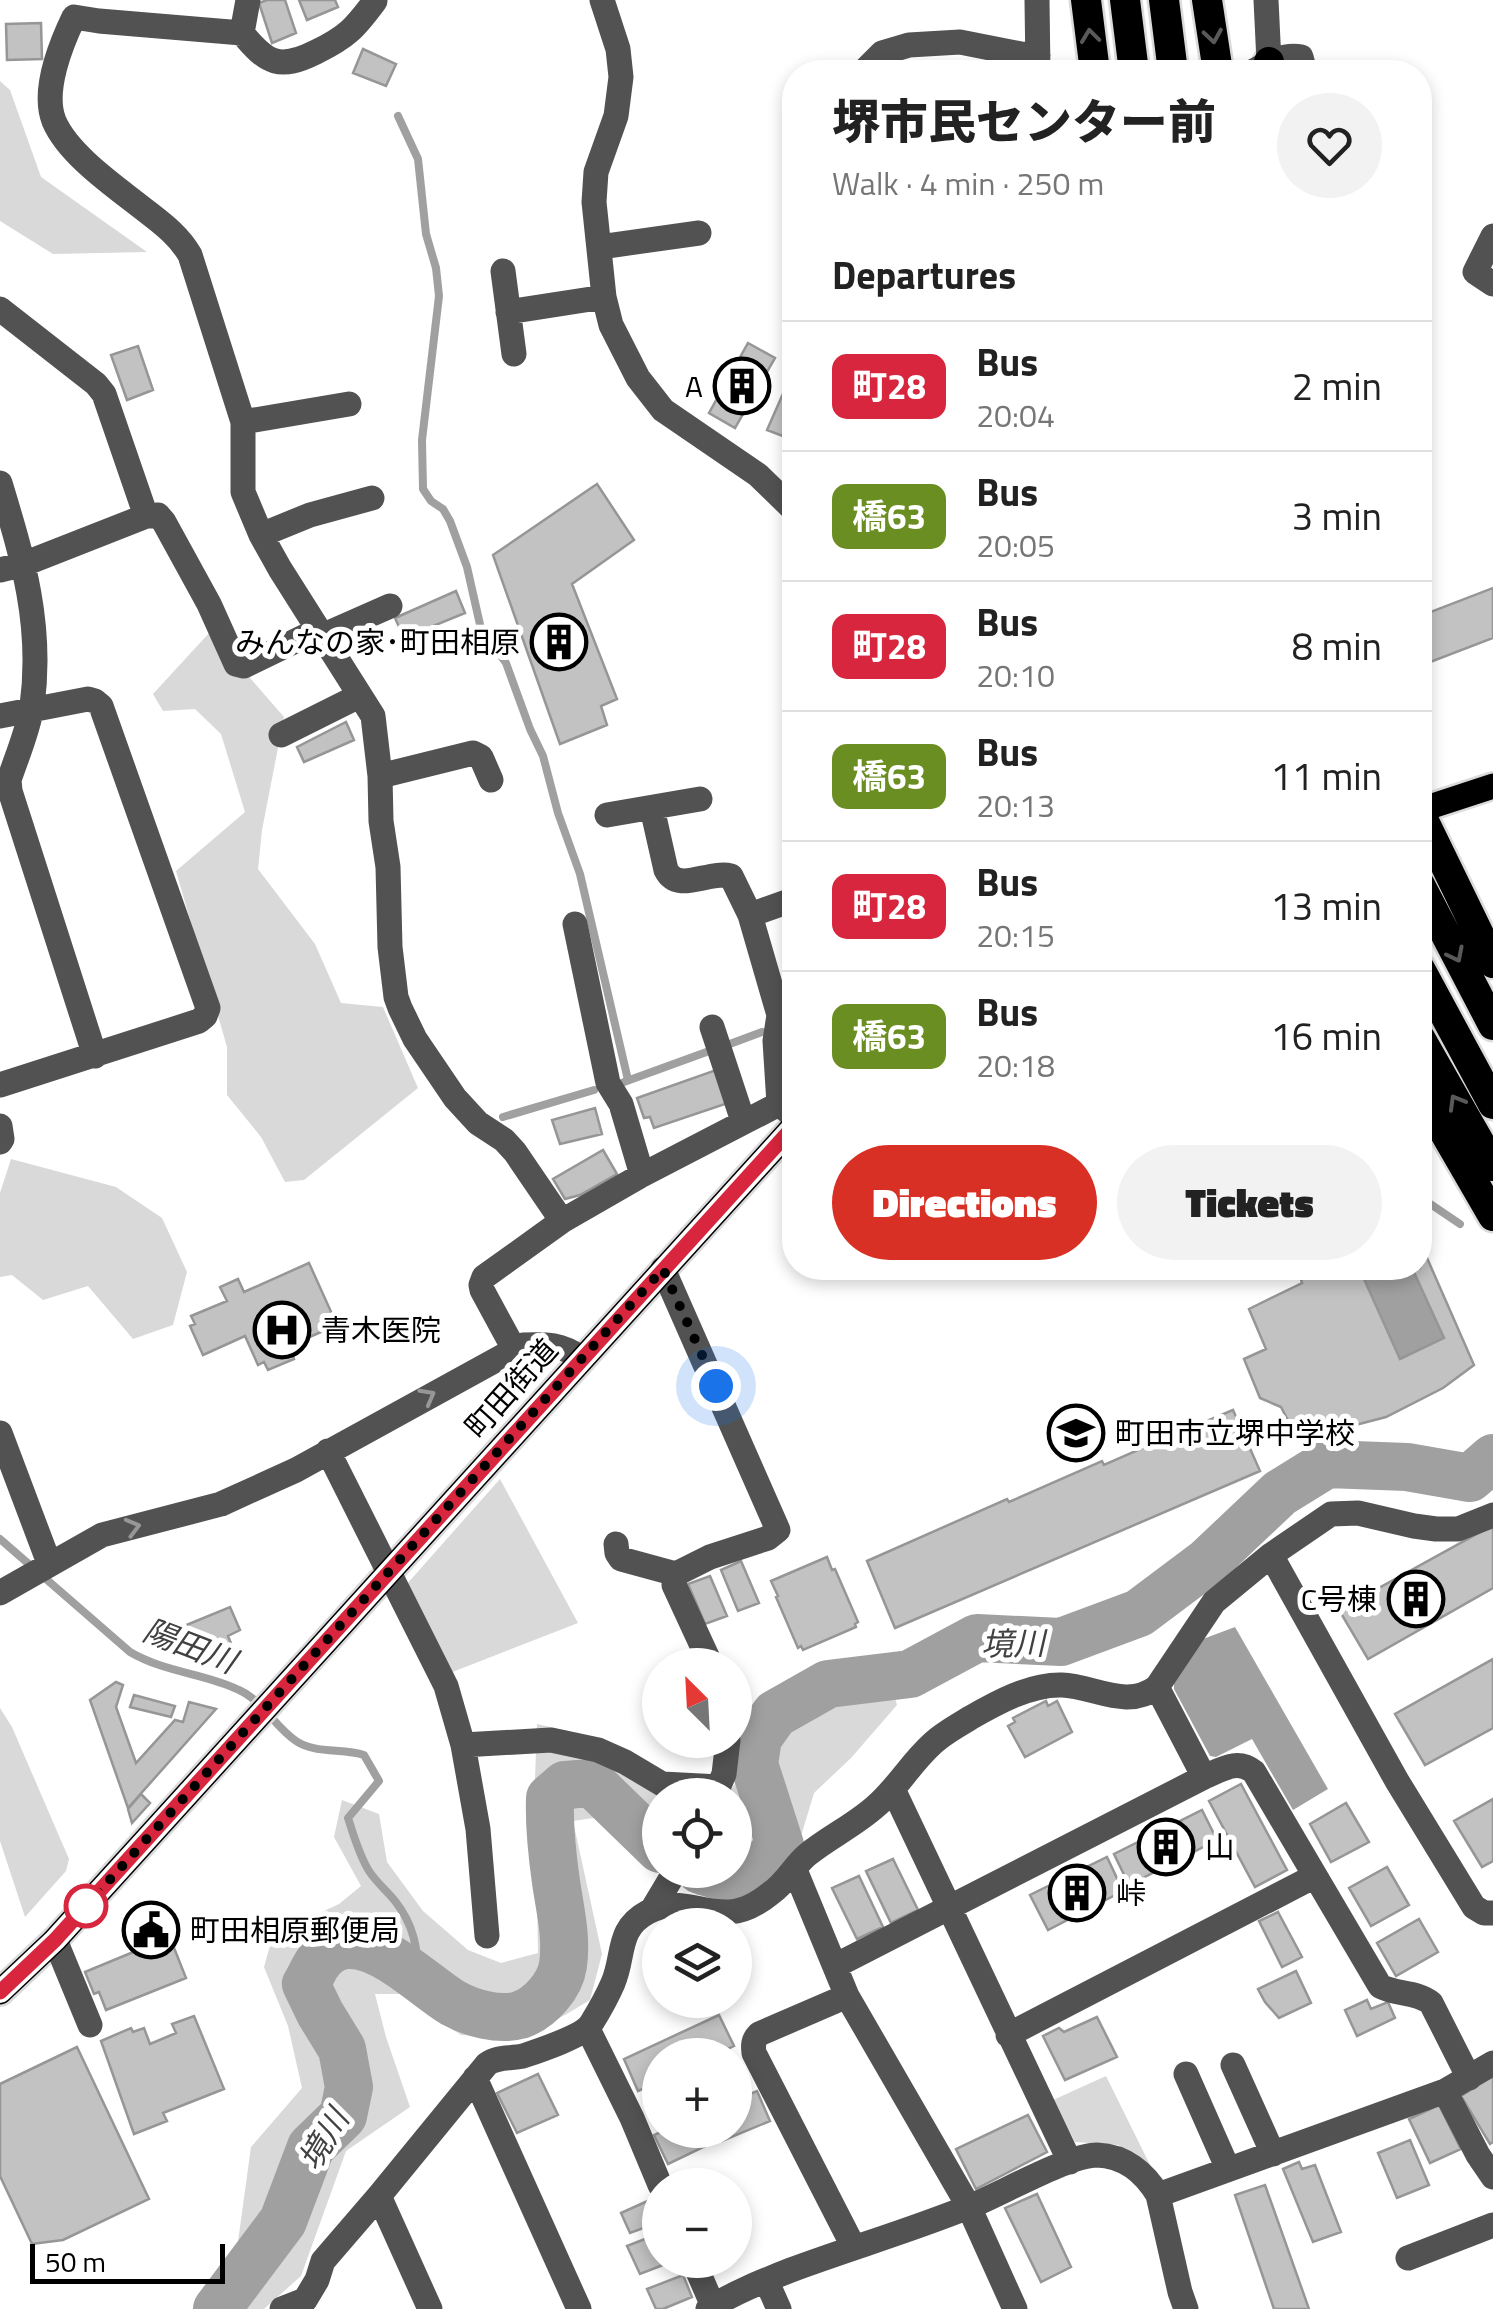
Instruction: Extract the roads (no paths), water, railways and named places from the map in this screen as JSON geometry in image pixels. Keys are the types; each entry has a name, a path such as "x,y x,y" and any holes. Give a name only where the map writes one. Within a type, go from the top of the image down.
{"highway":[{"path":"1086,0 1093,60"},
{"path":"1125,0 1132,60"},
{"path":"1164,0 1172,60"},
{"path":"1207,0 1216,60"},
{"path":"1433,877 1493,935"},
{"path":"1433,877 1493,964"},
{"path":"1433,877 1493,1025"},
{"path":"1432,991 1493,1104"},
{"path":"1432,1059 1493,1166"},
{"path":"1432,1111 1493,1216"}],"main road":[{"path":"1432,808 1493,786"},
{"name":"町田街道","path":"55,1940 663,1269 782,1125"},
{"path":"0,1992 55,1940"}],"street":[{"path":"242,34 248,0"},
{"path":"602,0 618,49 621,77 616,116 596,172 594,202 604,297 612,325 649,394 663,410 758,475 782,499"},
{"path":"1037,0 1038,60"},
{"path":"1266,0 1270,36 1266,60"},
{"path":"376,1 346,36 292,63 262,55 242,34 74,17 50,92 54,120 76,152 181,238 190,256 242,422 244,492 261,535 376,726 396,998 415,1039 455,1098 478,1123 515,1152 562,1221"},
{"path":"875,60 882,53 909,44 960,42 1021,54 1031,60"},
{"path":"600,247 699,233"},
{"path":"1493,236 1475,272 1493,284"},
{"path":"503,271 514,354"},
{"path":"508,312 604,297"},
{"path":"0,309 104,394 146,516"},
{"path":"242,422 348,404"},
{"path":"0,484 12,567 32,607 35,644 31,710 9,780 10,791 95,1056"},
{"path":"261,535 310,515 372,498"},
{"path":"12,567 146,516 158,515 209,604 236,664 244,666 390,606"},
{"path":"281,736 359,696"},
{"path":"0,716 88,699 101,706 208,1008 199,1021 0,1084"},
{"path":"380,776 473,753 482,757 491,780"},
{"path":"606,815 700,799"},
{"path":"652,808 670,878 684,882 715,874 731,876 750,916 779,1015 775,1041 782,1076"},
{"path":"750,916 782,904"},
{"path":"575,924 608,1083 620,1104 642,1174"},
{"path":"712,1028 744,1121"},
{"path":"514,1349 482,1290 484,1277 562,1221 642,1174 744,1121 782,1116"},
{"path":"0,1126 0,1142"},
{"path":"616,1544 621,1559 676,1574 768,1538 778,1530 663,1269"},
{"path":"0,1592 102,1536 221,1504 296,1470 522,1345 566,1348 581,1358"},
{"path":"0,1433 40,1569"},
{"path":"328,1451 446,1686 463,1745 478,1829 487,1936"},
{"path":"744,1908 771,1894 786,1882 804,1857 874,1808 932,1744 1001,1701 1044,1686 1062,1685 1114,1697 1141,1696 1157,1687 1214,1602 1271,1555 1331,1514 1358,1513 1436,1529 1458,1529 1493,1515"},
{"path":"1271,1555 1397,1780 1474,1907 1493,1913"},
{"path":"676,1574 674,1585 703,1648"},
{"path":"1157,1687 1204,1777"},
{"path":"463,1745 551,1740 598,1750 652,1778"},
{"path":"835,1966 1204,1777 1232,1765 1248,1767 1380,1986 1431,2002 1469,2078"},
{"path":"893,1789 1070,2162"},
{"path":"795,1870 847,1996 968,2207 1014,2309"},
{"path":"1008,2034 1314,1876"},
{"path":"657,1908 676,1904 703,1908"},
{"path":"298,2306 317,2280 322,2261 492,2060 521,2056 588,2029 614,1981 629,1927 642,1917"},
{"path":"55,1940 90,2025"},
{"path":"847,1996 759,2034 753,2046 853,2246"},
{"path":"588,2029 653,2168"},
{"path":"1158,2196 1444,2091 1493,2063"},
{"path":"1232,2065 1273,2154"},
{"path":"1186,2074 1228,2169"},
{"path":"475,2078 578,2309"},
{"path":"1444,2091 1493,2176"},
{"path":"700,2278 711,2307 766,2280 968,2207 1070,2162 1096,2155 1122,2160 1142,2174 1158,2196 1186,2309"},
{"path":"379,2196 430,2309"},
{"path":"1408,2258 1493,2225"},
{"path":"766,2280 779,2309"}],"waterway":[{"path":"398,116 418,159 426,234 439,296 422,440 423,489 450,521 467,567 481,629 506,663 543,756 580,874 628,1080"},
{"path":"727,1045 762,1032"},
{"path":"624,1082 712,1050"},
{"path":"503,1117 594,1090"},
{"path":"1432,1205 1460,1224"},
{"name":"境川","path":"752,1872 780,1845 754,1764 758,1738 775,1714 828,1684 910,1674 977,1638 1061,1642 1139,1613 1207,1562 1280,1493 1327,1464 1407,1467 1470,1478 1493,1458"},
{"name":"陽田川","path":"0,1539 130,1652 239,1690 304,1745 364,1755 379,1781 348,1818 369,1871 395,1901 411,1928 418,1977"},
{"name":"境川","path":"217,2309 283,2221 311,2147 343,2116 349,2087 342,2049 306,1984 317,1964 332,1950 349,1945 367,1948 405,1968 460,2007 494,2016 520,2015 548,1995 563,1965 564,1934 552,1850 550,1798 565,1785 592,1783 642,1832"}],"place":[{"name":"A","path":"742,386"},
{"name":"みんなの家･町田相原","path":"559,642"},
{"name":"青木医院","path":"282,1330"},
{"name":"町田市立堺中学校","path":"1076,1433"},
{"name":"C号棟","path":"1416,1599"},
{"name":"山","path":"1166,1847"},
{"name":"峠","path":"1077,1893"},
{"name":"町田相原郵便局","path":"151,1930"}]}
